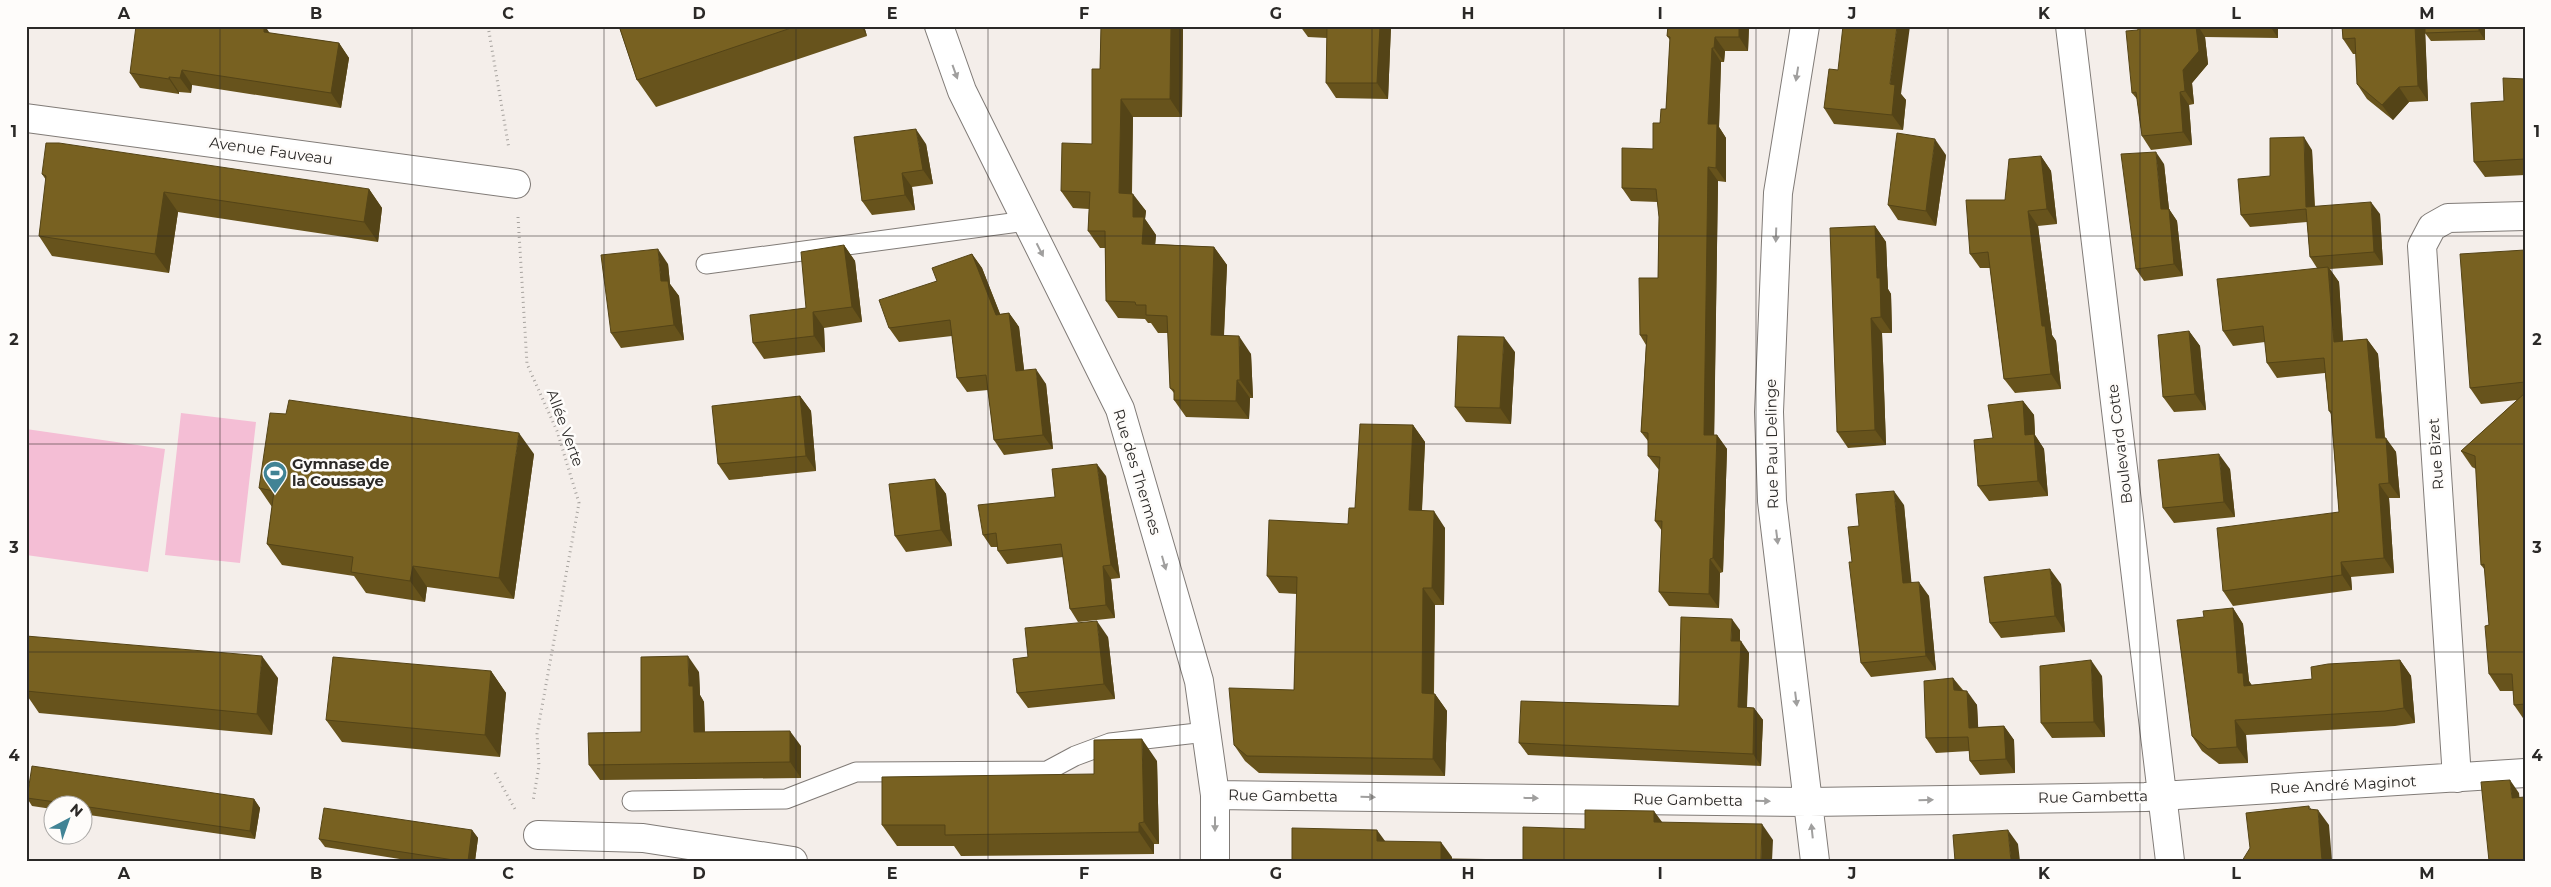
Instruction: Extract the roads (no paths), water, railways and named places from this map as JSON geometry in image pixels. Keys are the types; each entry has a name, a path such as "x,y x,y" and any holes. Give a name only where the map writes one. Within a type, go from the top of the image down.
{"street":[{"name":"Rue des Thermes","path":"939,26 962,90 1120,409 1198,681 1214,795 1214,861"},
{"name":"Rue Paul Delinge","path":"1805,26 1778,193 1769,412 1772,501 1815,861"},
{"name":"Boulevard Cotte","path":"2070,26 2170,861"},
{"name":"Avenue Fauveau","path":"26,118 516,184"},
{"name":"Rue Bizet","path":"2457,778 2422,246 2432,227 2448,218 2525,216"},
{"name":"Rue André Maginot","path":"2162,796 2525,773"},
{"name":"Rue Gambetta","path":"1214,795 1809,802 2162,796"},
{"path":"534,826 643,838 793,861"}],"lane":[{"path":"706,264 1026,221"},
{"path":"632,801 786,799 856,772 1047,771 1074,756 1110,743 1206,732"}],"place":[{"name":"Gymnase de la Coussaye","path":"275,494"}]}
